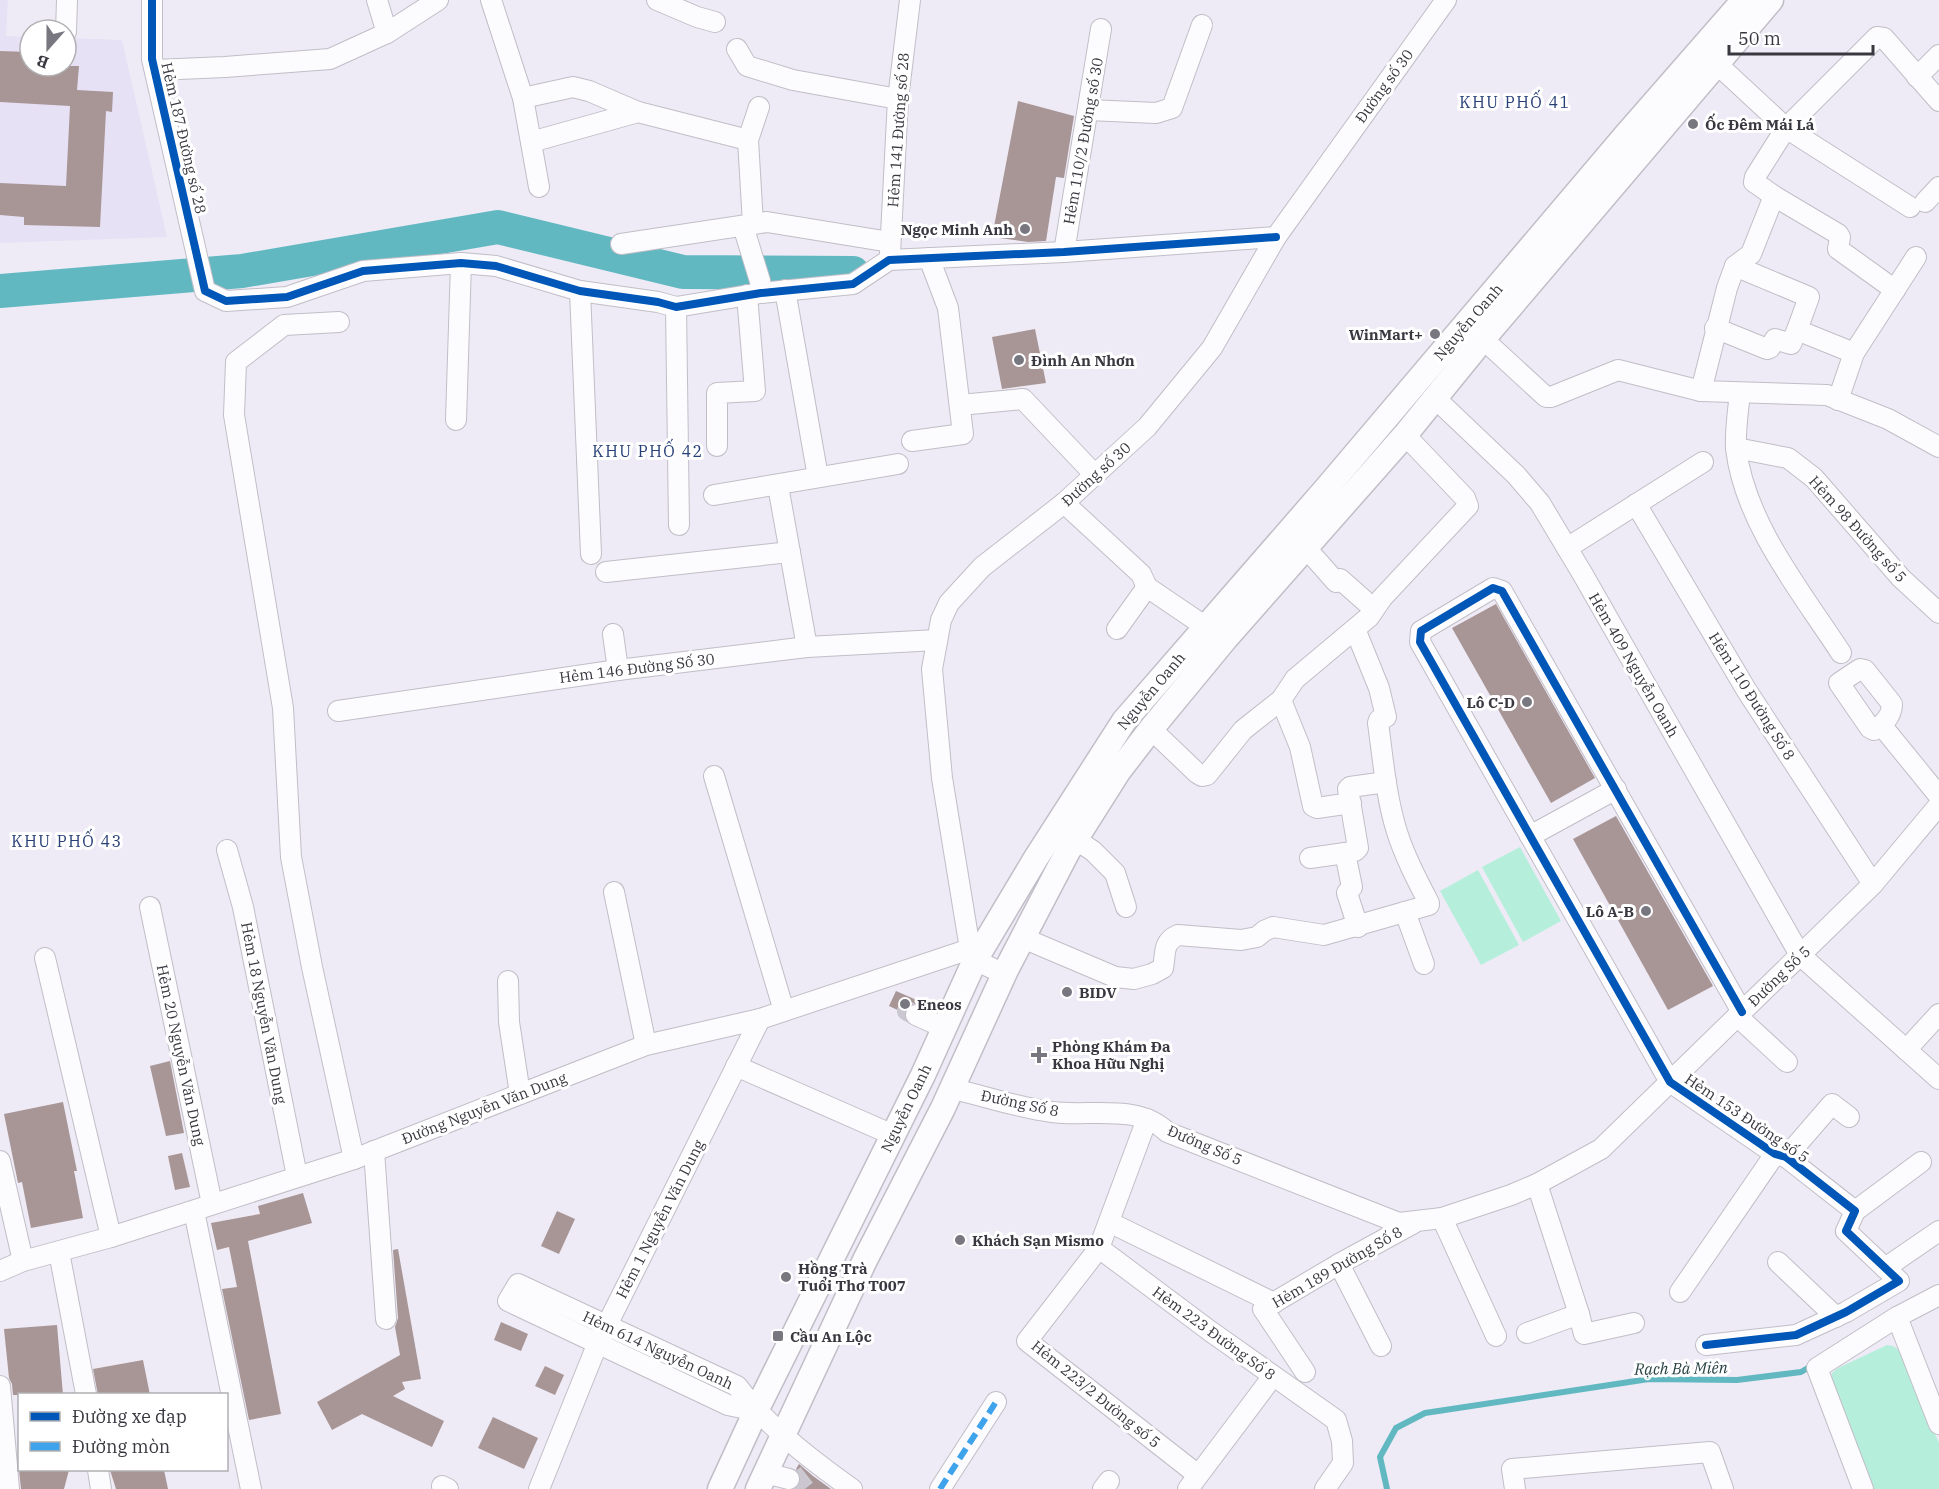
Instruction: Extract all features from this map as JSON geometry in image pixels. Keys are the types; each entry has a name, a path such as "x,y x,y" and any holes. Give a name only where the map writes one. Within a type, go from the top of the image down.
{"main road":[{"name":"Nguyễn Oanh","path":"720,1489 756,1411 923,1075 947,1023 972,954 1124,721 1744,0"},
{"name":"Nguyễn Oanh","path":"761,1481 865,1260 953,1089 1004,974 1076,839 1118,772 1226,638 1436,399 1483,339 1771,0"},
{"path":"923,1075 953,1089"}],"street":[{"path":"66,18 67,0"},
{"name":"Hẻm 187 Đường số 28","path":"152,0 152,59 205,291 226,301 287,297 363,271 461,263"},
{"path":"377,0 387,33"},
{"path":"155,70 330,59 387,33 438,0"},
{"path":"490,0 523,98 539,187"},
{"path":"657,0 715,22"},
{"name":"Hẻm 141 Đường số 28","path":"890,251 898,99 910,0"},
{"name":"Đường số 30","path":"972,954 942,778 932,669 941,620 949,603 982,567 1064,503 1147,427 1212,348 1276,237 1446,0"},
{"path":"1088,110 1156,113 1172,108 1202,25"},
{"name":"Hẻm 110/2 Đường số 30","path":"1064,252 1101,29"},
{"path":"1895,290 1838,249 1840,237 1838,234 1774,196 1754,182 1755,177 1786,128 1877,37 1884,38 1939,101"},
{"path":"737,49 747,66 756,69 793,80 898,99"},
{"path":"1917,77 1939,55"},
{"path":"1717,64 1786,128 1918,204 1939,187"},
{"path":"523,98 573,87 589,91 638,112 748,140"},
{"path":"717,446 717,393 755,391 756,290 748,225 748,140 759,107"},
{"path":"531,142 638,112"},
{"path":"1701,391 1715,328 1735,266 1751,254 1774,196"},
{"path":"621,244 767,222 929,258 1064,252 1276,237"},
{"path":"456,420 461,263 496,266 580,291 658,302 676,307 756,290 853,284 890,251"},
{"path":"1832,398 1854,353 1916,257"},
{"path":"912,441 963,434 948,308 929,258"},
{"path":"1715,328 1767,349 1770,348 1774,339 1791,344 1809,297 1735,266"},
{"path":"785,290 818,477"},
{"path":"580,291 591,554"},
{"path":"676,307 679,525"},
{"path":"339,322 284,325 236,362 234,415 283,708 291,857 312,967 354,1159"},
{"path":"1797,330 1854,353"},
{"path":"1483,339 1546,397 1618,370 1701,391 1832,398 1888,419 1939,447"},
{"path":"1740,393 1736,448 1744,487 1760,525 1842,653"},
{"path":"960,405 1023,399 1095,475"},
{"name":"Hẻm 409 Nguyễn Oanh","path":"1436,399 1516,475 1540,503 1800,955 1939,1079"},
{"path":"1151,729 1197,773 1202,776 1207,775 1244,730 1281,700 1295,679 1355,629 1468,506 1465,498 1405,435"},
{"name":"Hẻm 98 Đường số 5","path":"1736,448 1788,458 1814,478 1847,519 1901,578 1939,613"},
{"path":"1567,548 1703,462"},
{"path":"714,495 898,464"},
{"path":"778,486 807,647"},
{"path":"1064,503 1141,574 1147,587 1206,627"},
{"name":"Hẻm 110 Đường Số 8","path":"1636,504 1747,691 1873,884"},
{"path":"1305,548 1336,582 1340,579 1378,604"},
{"path":"606,572 790,552"},
{"path":"1118,628 1147,587"},
{"path":"1670,1082 1419,642 1421,631 1493,588 1502,591 1616,789 1739,1014 1787,1062"},
{"path":"1023,938 1115,977 1134,979 1163,968 1165,947 1169,939 1178,935 1241,940 1257,938 1264,931 1273,927 1324,935 1427,907 1430,903 1411,867 1397,831 1386,782 1378,723 1386,717 1379,687 1355,629"},
{"path":"613,634 618,670"},
{"name":"Hẻm 146 Đường Số 30","path":"338,711 618,670 807,647 937,640"},
{"path":"1281,700 1300,747 1313,806 1317,808 1351,803"},
{"path":"1882,726 1939,796"},
{"path":"714,776 784,1011"},
{"path":"1310,858 1355,851 1358,848 1348,789 1386,782"},
{"path":"1530,836 1616,789"},
{"name":"Đường Số 5","path":"1153,1121 1170,1119 1405,1212 1414,1223 1442,1218 1510,1195 1537,1184 1601,1149 1873,884 1939,805"},
{"path":"1076,839 1093,851 1115,873 1126,907"},
{"name":"Hẻm 18 Nguyễn Văn Dung","path":"227,850 243,907 297,1176"},
{"path":"1345,853 1352,887 1347,893 1358,927"},
{"path":"614,892 646,1045"},
{"name":"Hẻm 20 Nguyễn Văn Dung","path":"150,907 251,1489"},
{"path":"1406,912 1424,964"},
{"path":"972,954 1004,974"},
{"name":"Đường Nguyễn Văn Dung","path":"0,1271 23,1261 111,1237 354,1159 646,1045 760,1019 972,954"},
{"path":"45,958 111,1237"},
{"path":"508,981 509,1022 520,1094"},
{"path":"918,1010 947,1023"},
{"path":"1906,1050 1939,1014"},
{"name":"Hẻm 1 Nguyễn Văn Dung","path":"539,1489 597,1345 760,1019"},
{"path":"736,1066 893,1135"},
{"name":"Hẻm 153 Đường số 5","path":"1670,1082 1780,1156 1855,1211"},
{"name":"Đường Số 8","path":"953,1089 1052,1113 1140,1115 1153,1121"},
{"path":"1680,1292 1780,1156 1832,1104 1849,1117"},
{"path":"1099,1248 1153,1121"},
{"path":"374,1151 386,1319"},
{"path":"0,1161 23,1261"},
{"path":"1706,1345 1796,1335 1836,1317 1899,1281 1846,1231 1855,1211 1921,1162"},
{"path":"1537,1184 1584,1334 1634,1323"},
{"path":"1442,1218 1496,1336"},
{"path":"1109,1222 1274,1303"},
{"name":"Hẻm 189 Đường Số 8","path":"1305,1372 1263,1309 1414,1223"},
{"path":"1885,1268 1939,1231"},
{"name":"Hẻm 223 Đường Số 8","path":"1099,1248 1336,1420 1343,1463 1325,1489"},
{"name":"Hẻm 223/2 Đường số 5","path":"1099,1248 1027,1341 1193,1482"},
{"path":"59,1252 86,1393"},
{"path":"1778,1262 1836,1317"},
{"path":"1339,1264 1381,1346"},
{"name":"Hẻm 614 Nguyễn Oanh","path":"518,1284 737,1386 756,1411 728,1405 508,1301 518,1284"},
{"path":"1863,1489 1817,1368 1897,1317 1939,1295"},
{"path":"1527,1333 1579,1314"},
{"path":"1897,1317 1939,1424"},
{"path":"1193,1482 1273,1376"},
{"path":"0,1386 9,1489"},
{"path":"940,1489 996,1402"},
{"path":"756,1411 783,1433 815,1467 852,1489"},
{"path":"1515,1489 1512,1469 1710,1452 1723,1489"},
{"path":"98,1471 101,1489"},
{"path":"761,1481 789,1479"}],"shaded area":[{"path":"0,0 8,0 6,36 18,36 18,78 78,78 78,38 122,40 167,237 0,243"}],"green space":[{"path":"1520,847 1561,921 1523,942 1482,867"},
{"path":"1478,870 1519,945 1481,965 1440,891"},
{"path":"1887,1345 1899,1350 1939,1443 1939,1489 1872,1489 1831,1381 1832,1373 1838,1368"}],"building":[{"path":"0,51 18,52 18,78 78,78 77,90 113,92 112,112 106,111 100,227 24,225 24,217 0,215 0,183 66,186 70,106 0,102"},
{"path":"1018,101 1074,116 1064,178 1056,177 1046,241 1028,242 992,237"},
{"name":"Đình An Nhơn","path":"1035,329 1046,383 1002,389 992,337"},
{"name":"Lô C-D","path":"1496,604 1595,778 1551,803 1452,628"},
{"name":"Lô A-B","path":"1616,816 1713,986 1668,1010 1573,839"},
{"name":"Eneos","path":"896,991 921,1004 909,1005 904,1013 889,1006"},
{"path":"170,1061 184,1133 166,1136 150,1066"},
{"path":"63,1102 77,1171 74,1171 83,1218 31,1228 22,1182 18,1183 4,1114"},
{"path":"182,1153 190,1187 175,1190 168,1156"},
{"path":"303,1193 312,1223 248,1241 281,1414 249,1420 222,1289 237,1287 229,1247 217,1250 211,1223 260,1214 258,1206"},
{"path":"557,1211 575,1219 559,1254 541,1246"},
{"path":"398,1249 421,1379 402,1382 405,1389 393,1396 444,1421 432,1447 362,1414 332,1430 317,1402 400,1355 395,1327 398,1318 393,1250"},
{"path":"501,1322 528,1334 521,1351 494,1340"},
{"path":"57,1325 63,1393 13,1395 4,1329"},
{"path":"143,1360 150,1393 98,1393 93,1369"},
{"path":"545,1366 564,1375 555,1395 535,1386"},
{"path":"493,1417 538,1438 524,1469 478,1448"},
{"path":"799,1464 831,1489 795,1489 801,1481 796,1469"},
{"path":"19,1471 69,1471 64,1489 21,1489"},
{"path":"110,1471 164,1471 168,1489 116,1489"}],"waterway":[{"path":"0,291 242,271 498,227 683,272 853,273"},
{"name":"Rạch Bà Miên","path":"1387,1489 1380,1457 1396,1428 1425,1413 1649,1379 1737,1380 1801,1372 1813,1365"}],"tunnel":[{"path":"916,1015 907,1011 912,1001 920,1005"},
{"path":"789,1479 799,1481 813,1470"}],"marked path":[{"path":"940,1489 996,1402"}],"cycle path":[{"path":"152,0 152,59 205,291 226,301 287,297 363,271 461,263 496,266 580,291 658,302 676,307 761,293 853,284 889,260 1064,252 1276,237"},
{"path":"1706,1345 1796,1335 1846,1312 1899,1281 1846,1231 1855,1211 1786,1157 1775,1154 1670,1082 1420,642 1421,631 1493,588 1502,591 1742,1012"}],"place":[{"name":"Ốc Đêm Mái Lá","path":"1693,124"},
{"name":"Ngọc Minh Anh","path":"1025,229"},
{"name":"WinMart+","path":"1435,334"},
{"name":"Đình An Nhơn","path":"1019,360"},
{"name":"Lô C-D","path":"1527,702"},
{"name":"Lô A-B","path":"1646,911"},
{"name":"BIDV","path":"1067,992"},
{"name":"Eneos","path":"905,1004"},
{"name":"Phòng Khám Đa Khoa Hữu Nghị","path":"1039,1055"},
{"name":"Khách Sạn Mismo","path":"960,1240"},
{"name":"Hồng Trà Tuổi Thơ T007","path":"786,1277"},
{"name":"Cầu An Lộc","path":"778,1336"}],"district":[{"name":"KHU PHỐ 41","path":"1515,102"},
{"name":"KHU PHỐ 42","path":"648,451"},
{"name":"KHU PHỐ 43","path":"67,841"}]}
